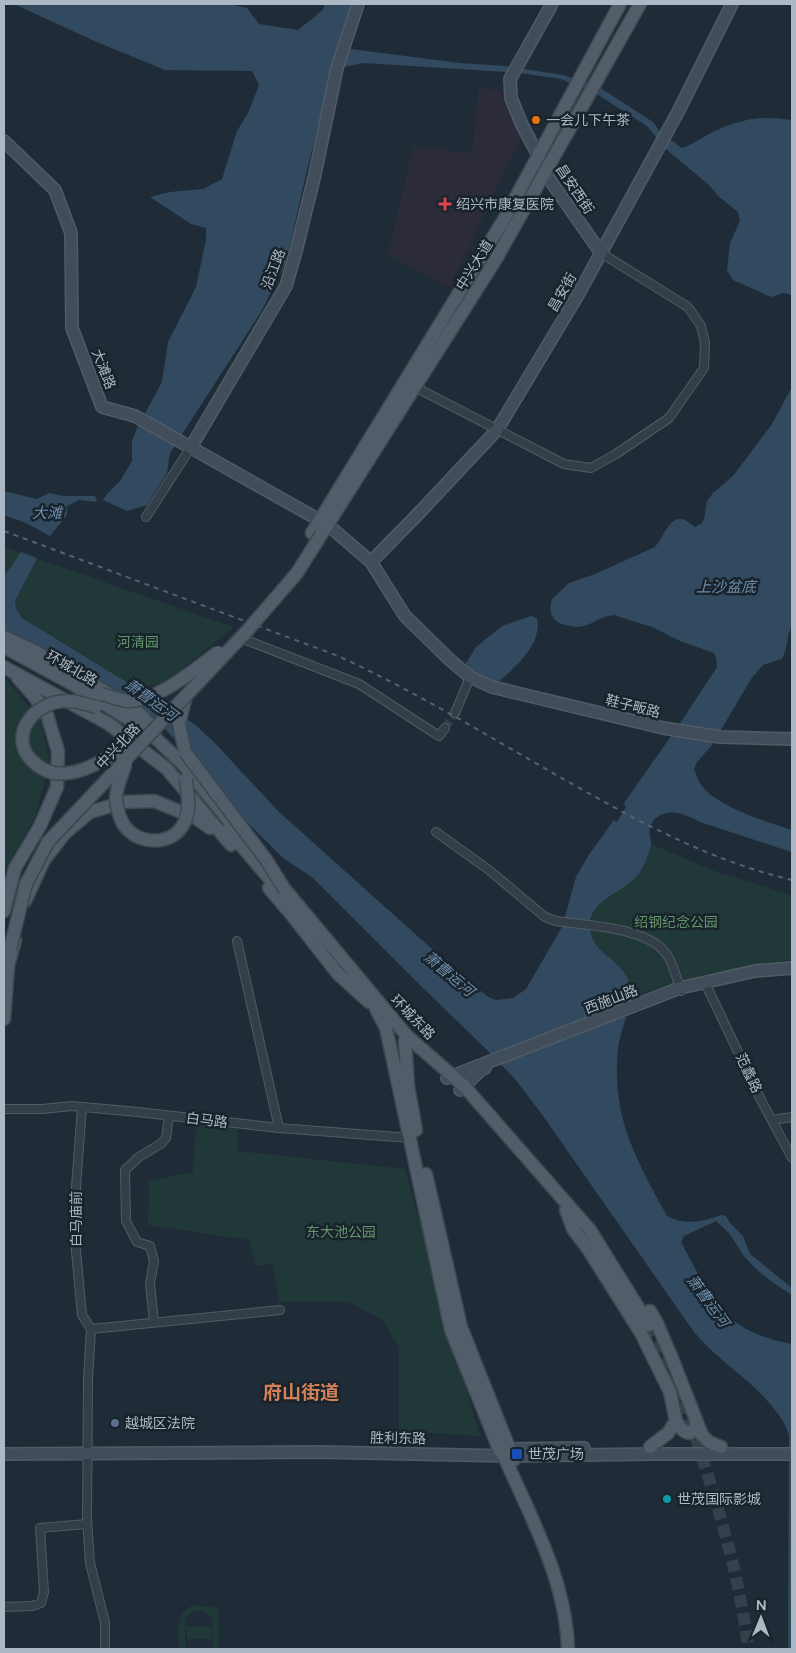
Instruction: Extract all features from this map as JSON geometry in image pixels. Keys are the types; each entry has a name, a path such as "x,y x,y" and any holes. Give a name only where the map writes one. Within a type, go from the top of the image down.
{"main road":[{"name":"中兴大道","path":"320,528 502,221 620,4"},
{"name":"中兴大道","path":"320,528 415,387 496,259 640,4"},
{"name":"中兴北路","path":"7,951 20,881 41,838 186,696 241,638 297,573 320,528"},
{"name":"中兴北路","path":"129,751 243,627 320,528"},
{"path":"4,637 36,652 135,709 253,837 282,878 368,980 376,1006 386,1028 451,1330 555,1556 567,1591 574,1620 575,1649"},
{"path":"4,642 101,694 127,701 144,698 171,686 218,652"},
{"name":"环城北路","path":"4,647 72,687 146,735"},
{"name":"环城北路","path":"4,651 72,687 96,707 146,735"},
{"path":"6,668 109,724 167,769 291,914 338,974 376,1006"},
{"path":"4,911 15,868 40,826 57,787 58,751 47,715 34,696 6,668"},
{"path":"186,696 179,724 185,752 267,861 286,890"},
{"path":"96,707 68,700 54,702 42,707 30,717 22,738 24,748 31,760 42,769 54,773 74,772 129,751"},
{"name":"环城东路","path":"146,735 186,779 351,973"},
{"name":"环城东路","path":"146,735 182,764 286,890 376,1006 406,1039 462,1088 568,1208 647,1326"},
{"path":"129,751 118,782 116,797 118,811 126,829 142,839 158,841 175,834 185,822 189,807 186,779"},
{"path":"4,1020 7,951 26,900 44,860 65,833 90,812 124,802 154,801 196,818 226,840"},
{"path":"406,1039 409,1094 462,1327 506,1452 549,1558 567,1620 568,1649"},
{"path":"568,1208 573,1229 642,1333 670,1392 676,1421 685,1433 690,1433 696,1428 696,1421"},
{"path":"568,1208 581,1213 592,1223 657,1323 687,1393 702,1435 709,1442 721,1448"},
{"path":"650,1447 668,1434 676,1421"}],"street":[{"name":"沿江路","path":"146,517 186,445 286,286 310,194 337,68 358,4"},
{"name":"昌安西街","path":"552,4 510,79 511,98 545,173 601,253"},
{"name":"昌安街","path":"371,562 497,430 578,295 678,112 732,4"},
{"name":"大滩路","path":"4,141 55,190 70,233 72,328 102,407 135,416 186,445 320,528"},
{"path":"415,387 564,464 591,468 616,454 669,418 704,368 705,343 701,326 688,307 601,253"},
{"name":"鞋子畈路","path":"320,528 371,562 405,616 470,677 492,687 663,728 720,737 792,739"},
{"path":"241,638 359,684 439,736 445,728"},
{"path":"455,713 470,677"},
{"path":"436,832 489,870 546,917 556,921 629,932 645,936 658,944 668,956 678,992"},
{"path":"238,941 279,1128"},
{"name":"西施山路","path":"450,1077 480,1068 678,992 756,971 792,968"},
{"name":"西施山路","path":"678,992 756,975 792,972"},
{"name":"范蠡路","path":"707,987 792,1158"},
{"name":"西施山路","path":"462,1088 480,1068"},
{"name":"白马路","path":"4,1109 82,1107 279,1128 410,1138"},
{"name":"白马庙前","path":"82,1107 76,1187 76,1251 82,1315 91,1329"},
{"path":"154,1322 150,1284 154,1261 150,1246 137,1242 126,1221 125,1170 139,1157 162,1143 166,1138 169,1116"},
{"path":"772,1120 792,1117"},
{"path":"105,1649 105,1623 90,1563 87,1524 88,1387 91,1329 280,1310"},
{"name":"胜利东路","path":"506,1452 650,1447 721,1448 792,1454"},
{"name":"胜利东路","path":"4,1448 88,1451 506,1452 770,1451 792,1448"},
{"name":"胜利东路","path":"4,1454 88,1451"},
{"path":"4,1607 32,1606 41,1603 44,1592 40,1528 87,1524"}],"shaded area":[{"name":"绍兴市康复医院","path":"479,86 502,92 521,138 450,287 388,255 413,146 472,153"}],"green space":[{"name":"河清园","path":"4,547 233,627 165,683 129,690 4,616"},
{"path":"4,677 40,720 50,764 35,817 4,872"},
{"name":"绍钢纪念公园","path":"651,844 717,872 792,895 792,960 710,974 630,998 630,989 594,941 590,925 597,907 614,892 630,883 637,875"},
{"name":"东大池公园","path":"196,1124 238,1129 238,1151 405,1169 480,1436 399,1431 399,1347 381,1319 348,1302 279,1302 273,1264 256,1266 249,1240 148,1225 149,1181 193,1172"},
{"path":"194,1605 219,1608 219,1649 213,1649 212,1620 206,1613 195,1611 185,1619 185,1649 179,1649 178,1629 180,1618 183,1612"},
{"path":"211,1626 211,1639 187,1639 186,1627"}],"water":[{"path":"14,4 229,4 247,8 259,24 298,30 323,10 325,4 351,4 340,37 286,262 261,312 170,453 167,473 147,505 127,511 103,500 120,481 132,461 132,441 162,382 168,342 196,287 206,240 206,228 191,224 150,197 170,192 203,189 222,179 237,131 248,113 259,85 252,71 165,70 92,40"},
{"path":"348,50 460,63 505,66 563,75 599,87 653,122 660,132 682,148 720,129 740,122 760,118 792,120 792,295 784,293 771,297 733,280 727,271 730,243 740,221 738,212 667,150 647,126 595,93 561,79 520,73 364,63 344,67"},
{"path":"792,387 792,625 782,659 763,665 751,679 712,745 697,762 694,769 702,786 719,801 744,813 792,830 792,852 674,812 664,814 655,819 651,825 651,846 642,869 627,885 599,905 591,919 590,928 592,938 597,946 617,964 628,979 630,997 628,1012 618,1049 618,1095 622,1116 636,1156 667,1216 688,1222 701,1221 722,1215 726,1216 743,1236 750,1254 792,1288 792,1295 755,1268 743,1255 730,1234 716,1221 684,1236 681,1242 711,1296 722,1310 749,1331 792,1344 792,1649 788,1649 789,1436 786,1427 771,1405 694,1332 541,1113 515,1079 487,1050 313,878 282,857 237,812 197,763 151,717 4,632 4,577 21,552 37,558 15,601 16,609 22,618 193,723 213,741 279,812 470,983 490,998 497,1000 513,998 526,989 562,927 576,877 588,856 614,820 617,822 626,807 624,803 717,667 714,653 680,641 652,627 614,615 588,625 574,627 565,625 557,621 552,615 552,599 569,583 595,574 655,547 667,528 675,520 685,520 695,527 701,524 704,519 707,501 713,493 733,476 772,424"},
{"name":"大滩","path":"4,491 36,499 50,493 63,496 95,496 97,502 79,500 67,506 67,515 50,536 26,523 4,515"},
{"path":"531,616 537,618 538,628 531,647 518,664 494,685 465,665 476,647 502,626"}],"tunnel":[{"path":"445,728 455,713"},
{"path":"649,1325 670,1368"},
{"path":"673,1386 688,1434"},
{"path":"691,1422 733,1563 748,1649"}],"railway":[{"path":"4,531 338,656 428,701 653,828 734,863 792,880"}],"place":[{"name":"一会儿下午茶","path":"536,120"},
{"name":"绍兴市康复医院","path":"445,204"},
{"name":"越城区法院","path":"115,1423"},
{"name":"世茂广场","path":"517,1454"},
{"name":"世茂国际影城","path":"667,1499"}],"district":[{"name":"府山街道","path":"301,1392"}],"water label":[{"name":"上沙盆底","path":"726,587"},
{"name":"萧曹运河","path":"151,700"},
{"name":"萧曹运河","path":"449,974"},
{"name":"萧曹运河","path":"708,1301"}]}
